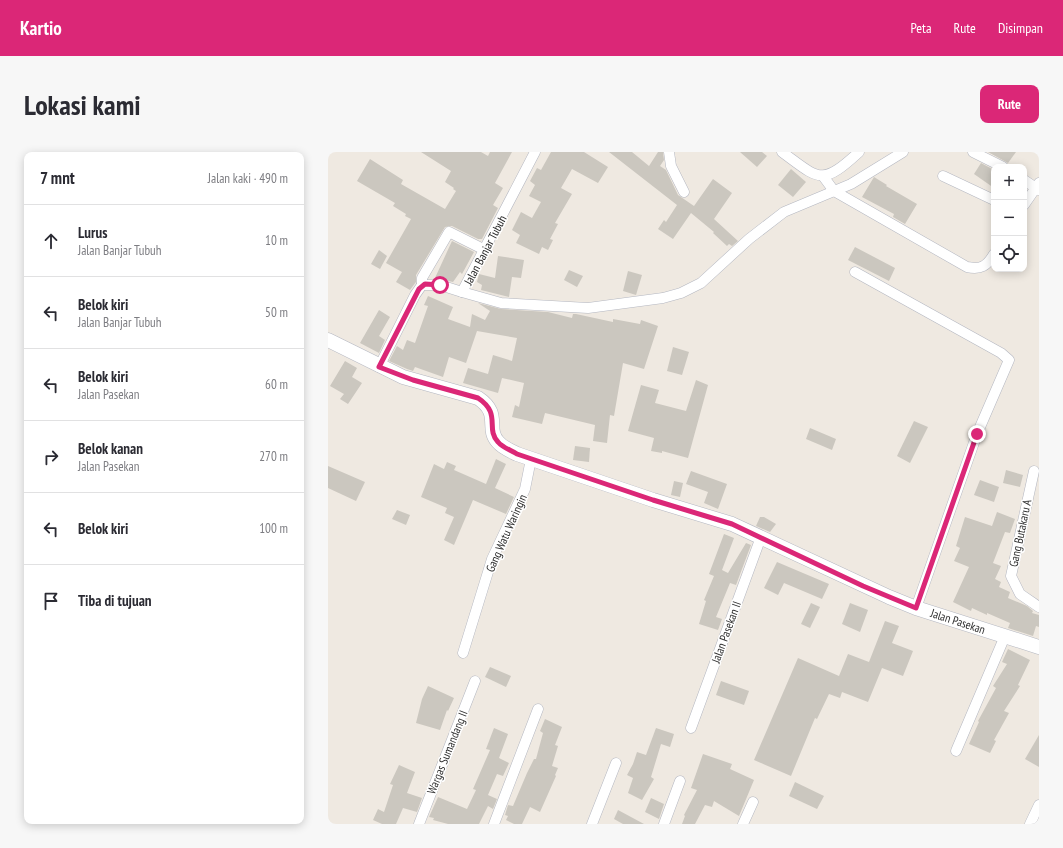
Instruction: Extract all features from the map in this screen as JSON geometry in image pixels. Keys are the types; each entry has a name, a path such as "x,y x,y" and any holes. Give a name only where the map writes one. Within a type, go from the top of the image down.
{"street":[{"name":"Jalan Banjar Tubuh","path":"422,285 440,285 462,292 535,152"},
{"path":"669,152 671,166 684,192"},
{"path":"782,152 811,173 823,176 831,174 859,152"},
{"path":"462,292 501,303 588,308 663,298 701,283 749,239 784,212 851,184 903,152"},
{"path":"972,152 997,164"},
{"path":"823,176 834,191 967,267 977,269 984,267 991,258"},
{"path":"943,176 991,199"},
{"path":"1027,182 1038,187 1027,201"},
{"path":"379,367 415,295 422,285 422,278 446,234 449,232 485,250"},
{"path":"855,272 1001,353 1009,360 977,434 916,608"},
{"name":"Jalan Pasekan","path":"328,340 379,367 413,380 478,398 488,404 494,432 498,442 506,448 532,459 732,524 761,536 837,574 916,608 1039,647"},
{"name":"Gang Watu Waringin","path":"463,653 492,560 523,495 532,459"},
{"name":"Gang Butakaru A","path":"1034,471 1011,576 1020,594 1039,607"},
{"name":"Jalan Pasekan II","path":"691,728 761,536"},
{"path":"956,751 1005,636"},
{"name":"Wargas Sumandang II","path":"419,824 475,681"},
{"path":"494,824 538,709"},
{"path":"592,824 616,762"},
{"path":"664,824 680,781"},
{"path":"743,824 753,802"},
{"path":"1030,824 1039,805"}],"building":[{"path":"421,152 481,152 488,156 490,152 512,152 495,183 503,188 493,205 498,208 482,239 478,239 452,226 445,227 416,275 416,282 410,290 396,282 402,272 386,263 411,219 393,206 395,203 357,181 370,159 403,180 401,184 445,209 456,191 445,182 451,171"},
{"path":"551,152 584,152 608,167 598,183 572,169 561,188 572,194 555,223 558,224 550,239 553,240 548,250 542,247 539,254 516,243 520,235 512,230 521,212 532,218 541,202 529,196 535,185 530,181 537,168 541,170"},
{"path":"609,152 632,152 649,166 658,152 663,152 664,160 660,166 666,170 678,195 694,206 713,179 732,193 714,219 738,241 732,246 729,244 727,246 713,233 714,232 691,213 673,239 658,229 664,220 666,222 677,205"},
{"path":"740,152 762,152 767,156 757,167"},
{"path":"988,152 1016,152 1008,163"},
{"path":"981,163 991,168 991,186 974,174"},
{"path":"791,169 806,182 793,197 778,185"},
{"path":"874,177 887,185 886,186 917,204 905,224 893,217 894,214 862,197"},
{"path":"452,241 474,252 462,274 460,272 453,282 435,278"},
{"path":"855,247 895,268 889,281 848,260"},
{"path":"379,250 387,256 380,269 371,264"},
{"path":"498,256 524,260 521,278 512,277 509,297 481,290 482,285 477,282 479,274 495,278"},
{"path":"569,270 583,276 577,287 564,280"},
{"path":"628,271 642,275 636,295 623,291"},
{"path":"428,296 453,307 448,319 470,327 472,314 485,320 490,311 478,303 501,309 548,312 572,318 573,314 576,314 613,322 613,319 640,324 641,320 658,326 644,369 623,363 614,416 610,415 607,443 593,441 595,425 545,413 542,424 512,417 515,405 519,407 524,383 502,378 498,393 463,383 468,368 488,374 493,355 512,361 517,338 477,331 466,363 449,357 443,377 415,367 413,371 389,361 397,346 403,350 407,340 415,343 428,306 424,305"},
{"path":"379,310 390,317 379,336 385,340 379,353 360,343"},
{"path":"673,347 689,352 682,375 667,371"},
{"path":"345,361 357,368 352,377 362,383 348,404 340,399 344,394 330,386"},
{"path":"696,380 708,385 688,458 662,451 662,453 651,451 654,438 628,431 641,385 659,390 655,403 686,411"},
{"path":"914,421 928,427 910,463 897,456"},
{"path":"810,428 836,439 832,450 806,439"},
{"path":"575,446 590,448 589,462 573,460"},
{"path":"496,459 506,464 495,488 514,497 506,514 473,500 454,545 444,540 454,517 445,513 447,508 421,497 434,464 444,469 447,462 456,466 454,470 486,484"},
{"path":"328,466 365,482 356,501 328,488"},
{"path":"1006,470 1023,475 1020,487 1003,483"},
{"path":"691,471 727,484 718,509 704,503 708,492 686,484"},
{"path":"980,480 999,487 994,502 974,495"},
{"path":"674,481 683,483 680,497 671,495"},
{"path":"397,510 410,515 406,525 392,519"},
{"path":"997,512 1015,519 1010,533 1005,532 993,563 1001,566 995,579 1001,582 999,587 1010,592 1008,598 1027,606 1033,611 1032,613 1039,615 1039,627 1036,626 1033,636 1008,628 1010,623 987,613 987,615 972,608 971,611 953,602 969,567 954,561 960,548 956,546 965,517 992,526"},
{"path":"760,517 764,517 776,524 770,532 756,526"},
{"path":"724,534 734,538 722,570 728,573 746,543 751,545 736,585 730,583 716,617 722,619 718,630 699,624 706,601 704,600 714,576 709,574"},
{"path":"777,562 829,584 822,599 784,583 778,595 764,588"},
{"path":"811,603 820,607 810,628 801,624"},
{"path":"850,603 868,610 860,632 842,624"},
{"path":"885,621 899,626 892,643 913,651 903,676 882,668 868,702 842,692 840,698 829,694 817,719 815,718 791,776 754,760 798,658 839,676 848,654 869,662"},
{"path":"1008,649 1030,660 1018,685 1020,686 1004,711 1009,713 994,740 996,741 990,753 969,744 979,722 978,721 996,688 993,686 1007,664 1002,662"},
{"path":"490,667 511,676 506,687 485,677"},
{"path":"721,681 749,691 744,705 716,695"},
{"path":"428,686 454,698 448,711 447,710 440,730 416,723 422,699"},
{"path":"545,719 562,727 555,745 558,746 552,766 558,768 555,775 556,776 540,812 530,807 522,824 514,824 506,820 508,816 505,815 508,805 513,806 527,773 534,759 536,759 543,733 540,731"},
{"path":"494,728 508,734 499,758 509,763 503,776 497,774 488,795 497,799 493,809 488,806 479,824 448,824 433,820 434,818 429,817 438,797 467,809 476,790 473,789 490,750 486,749"},
{"path":"656,728 674,734 670,747 661,744 651,777 654,779 642,800 628,793 633,778 627,775 637,752 646,755"},
{"path":"1039,735 1039,767 1025,759"},
{"path":"703,754 732,764 730,769 754,780 739,816 714,801 712,807 705,805 695,824 682,824 684,815 697,790 691,788"},
{"path":"399,765 415,772 407,793 422,798 417,812 403,808 396,824 382,824 373,820 378,809 384,812 393,785 390,784"},
{"path":"795,782 824,796 817,809 789,796"},
{"path":"651,798 664,804 659,819 645,812"},
{"path":"618,810 644,824 623,824 614,819"}],"route":[{"path":"440,285 425,284 419,289 379,367 403,377 472,395 488,404 492,413 492,425 495,438 506,448 517,454 653,500 732,524 761,536 797,556 916,608 977,434"}]}
